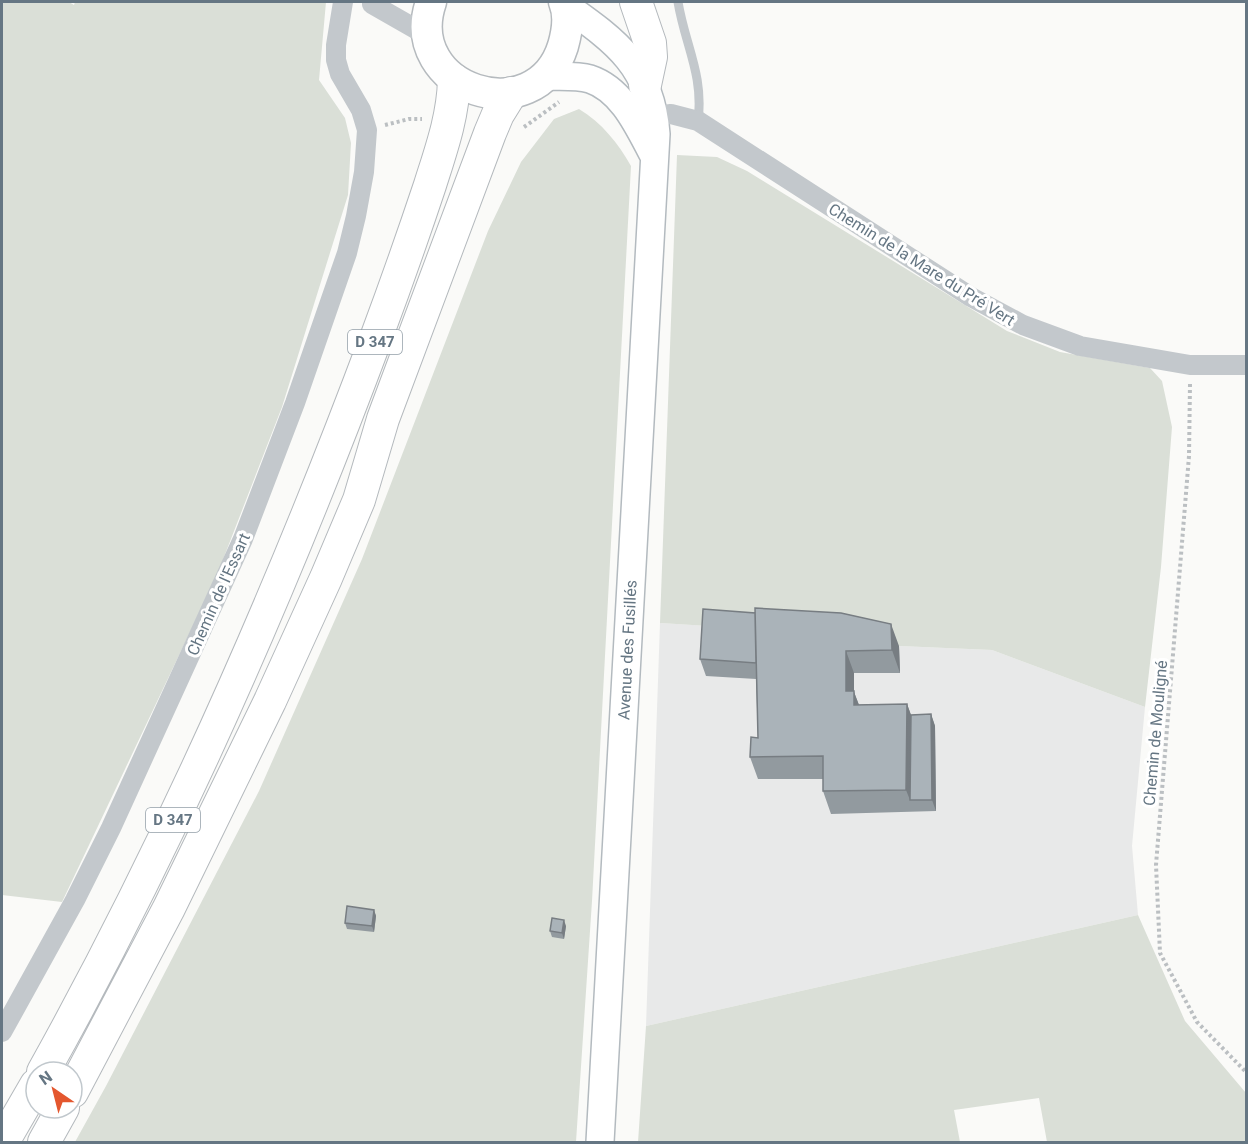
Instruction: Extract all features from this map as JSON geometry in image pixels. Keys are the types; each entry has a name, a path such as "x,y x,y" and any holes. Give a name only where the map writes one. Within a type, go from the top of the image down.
{"highway":[{"path":"636,2 651,44 651,57 645,85"},
{"name":"D 347","path":"49,1060 134,901 179,809 241,675 290,561 350,407 414,231 450,119 454,80"},
{"name":"D 347","path":"84,1069 169,908 270,701 326,578 359,500 383,419 490,133 511,93"},
{"path":"3,1143 24,1105"},
{"path":"44,1143 56,1120"}],"main road":[{"path":"431,2 427,13 428,36 441,68 454,80 471,90 491,94 511,93 529,87 544,76 560,56 567,31 565,4"},
{"path":"565,4 606,34 632,63 645,85 644,117"},
{"path":"544,76 590,79 605,86 644,117"},
{"name":"Avenue des Fusillés","path":"600,1143 654,157 644,117"}],"street":[{"name":"Chemin de l'Essart","path":"2,1032 75,900 111,828 243,539 296,403 347,254 364,172 367,130 361,110 340,74 336,60 343,2"},
{"path":"351,2 377,3 428,36"},
{"name":"Chemin de la Mare du Pré Vert","path":"644,117 671,114 698,121 971,297 1023,325 1080,346 1190,365 1246,365"}],"lane":[{"path":"678,2 697,70 701,100 698,121"}],"path":[{"name":"Chemin de Mouligné","path":"1190,365 1189,456 1156,865 1160,952 1197,1022 1246,1072"}],"shaded area":[{"path":"2,2 69,2 74,5 75,2 326,2 319,80 345,118 351,143 348,195 282,407 217,575 62,902 2,895"},
{"path":"579,109 609,134 631,166 592,901 576,1142 75,1142 259,791 362,559 488,231 521,162 554,119"},
{"path":"677,155 717,157 747,171 1007,331 1060,352 1150,368 1162,381 1172,427 1161,567 1145,707 992,650 899,646 849,635 660,623"},
{"path":"660,623 899,646 992,650 1145,707 1132,846 1138,915 646,1026"},
{"path":"1138,915 1185,1021 1246,1093 1246,1142 1047,1142 1039,1098 954,1110 960,1142 638,1142 646,1026"}],"building":[{"path":"755,608 841,613 891,624 892,650 846,651 846,691 854,691 854,705 907,704 906,790 823,791 823,756 750,757 751,737 758,738"},
{"path":"703,609 755,613 756,663 700,659"},
{"path":"931,714 932,800 910,800 911,715"},
{"path":"347,906 374,910 372,926 345,923"},
{"path":"552,918 564,920 562,933 550,931"}]}
